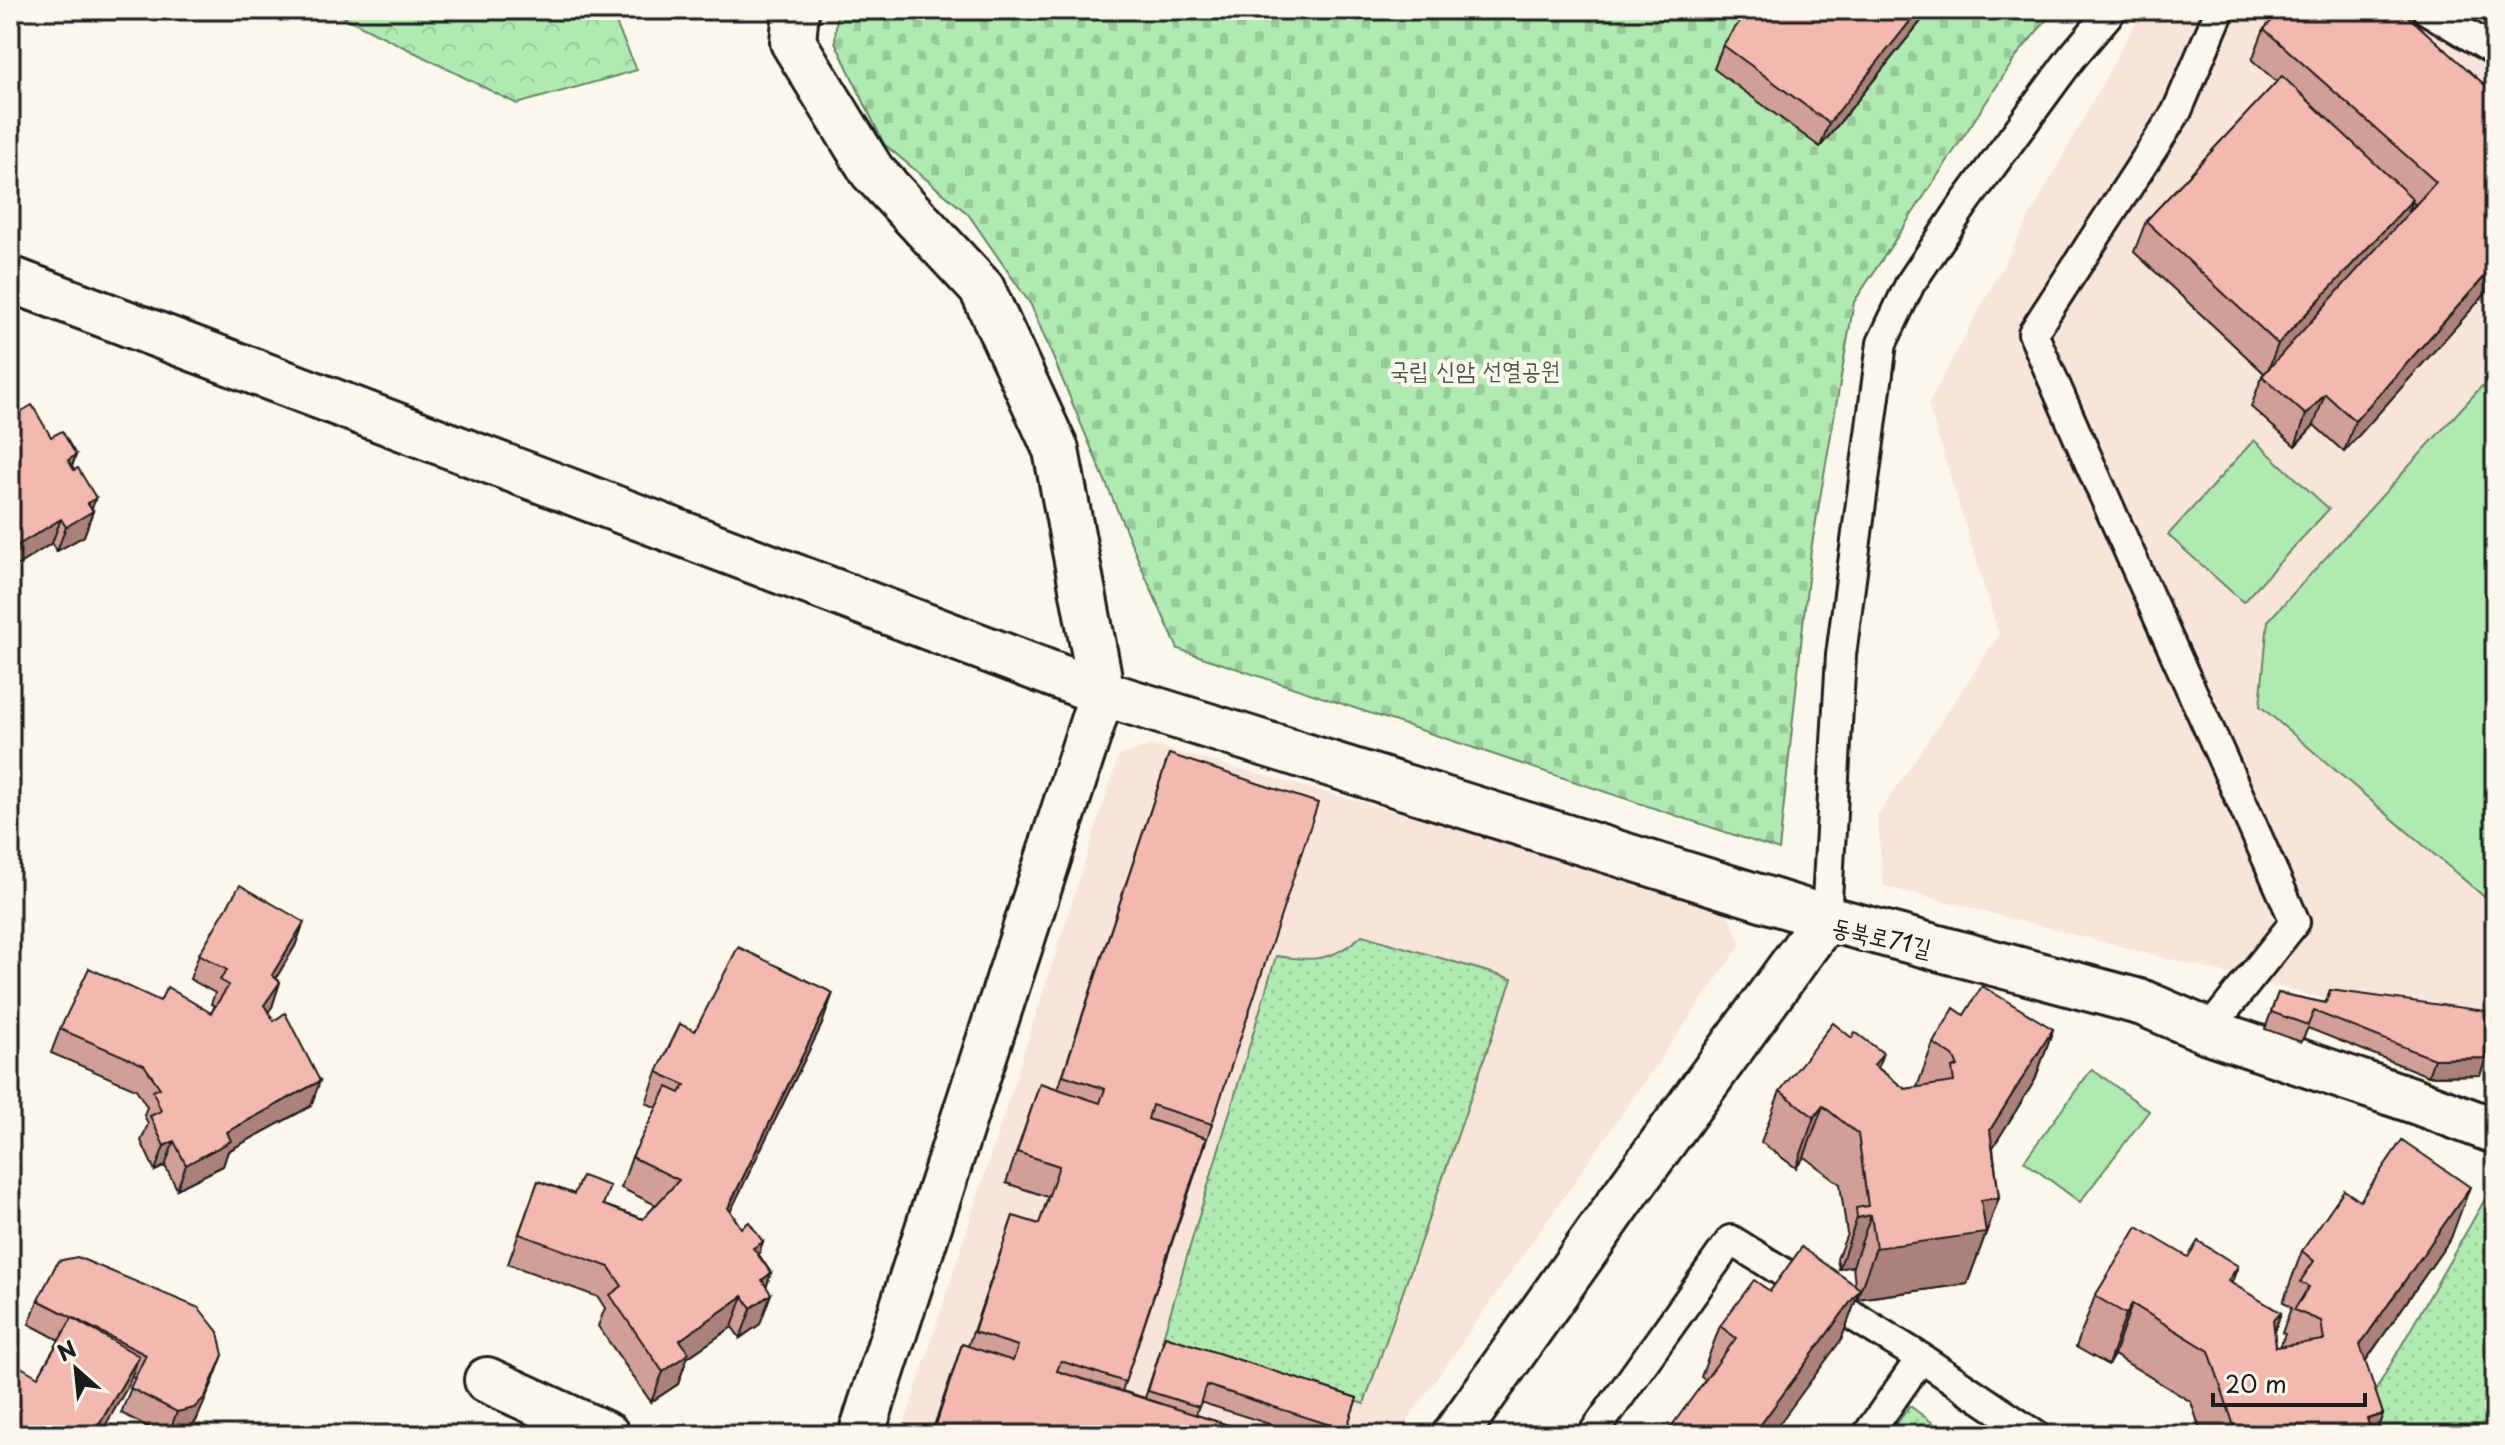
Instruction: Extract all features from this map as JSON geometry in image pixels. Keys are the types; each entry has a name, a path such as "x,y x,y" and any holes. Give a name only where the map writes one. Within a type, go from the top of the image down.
{"street":[{"path":"796,10 793,42 872,171 982,289 1056,450 1102,693 861,1435"},
{"path":"10,279 1102,693 1826,918"},
{"name":"동북로71길","path":"1455,1435 1826,918 2143,1003 2208,1031 2495,1131"},
{"path":"487,1380 607,1435"}],"lane":[{"path":"1826,918 1841,655 1882,343 1910,284 1964,204 2072,57 2112,10"},
{"path":"2208,1031 2295,922 2033,333 2177,111 2220,10"},
{"path":"2427,10 2495,51"},
{"path":"1592,1435 1731,1240 1921,1358 2035,1435"},
{"path":"1867,1435 1921,1358"}],"shaded area":[{"path":"2146,10 2495,10 2495,1018 2361,1008 1884,886 1877,816 1999,635 1928,404 2134,25"},
{"path":"1152,745 1722,900 1741,944 1397,1435 901,1435 1119,755"}],"green space":[{"path":"330,10 610,10 637,70 517,104"},
{"name":"국립 신암 선열공원","path":"837,10 2055,10 2018,54 1854,302 1811,550 1779,850 1178,649 1031,305 968,214 884,144 835,42"},
{"path":"2482,386 2495,398 2495,906 2260,706 2268,621"},
{"path":"2254,440 2329,509 2243,602 2168,535"},
{"path":"1362,935 1512,979 1364,1404 1162,1341 1276,956 1322,958 1341,950"},
{"path":"2092,1069 2149,1111 2080,1202 2024,1161"},
{"path":"2492,1187 2495,1189 2495,1435 2378,1435 2376,1390"},
{"path":"1910,1406 1949,1435 1888,1435"}],"building":[{"path":"1748,10 1919,10 1829,123 1723,45"},
{"path":"2281,10 2401,10 2495,94 2495,265 2355,421 2325,394 2306,415 2262,376 2436,182 2264,29"},
{"path":"2282,76 2413,199 2278,344 2146,221"},
{"path":"32,405 51,437 62,431 76,455 68,460 74,470 78,468 96,498 87,503 93,511 66,527 61,519 10,550 10,418"},
{"path":"1169,754 1318,803 1212,1124 1152,1105 1148,1119 1206,1138 1125,1382 1061,1361 1057,1371 1260,1435 956,1435 935,1428 962,1344 1013,1361 1018,1346 974,1332 1013,1216 1039,1224 1059,1166 1017,1152 1040,1083 1100,1103 1105,1089 1063,1075"},
{"path":"240,885 304,922 272,975 280,982 264,1005 274,1021 285,1013 320,1081 227,1132 231,1141 186,1165 174,1141 164,1146 150,1116 161,1111 153,1091 160,1088 144,1065 60,1029 89,968 160,1001 167,987 211,1013 229,985 220,980 227,970 199,954"},
{"path":"738,947 833,993 728,1208 741,1228 749,1222 763,1242 753,1248 771,1273 762,1280 771,1294 751,1308 743,1296 680,1340 689,1353 663,1372 610,1295 622,1286 609,1267 519,1234 538,1181 574,1194 582,1176 610,1186 603,1205 643,1219 679,1180 632,1157 667,1087 680,1093 685,1085 657,1072 680,1024 695,1031"},
{"path":"1982,986 2053,1029 1990,1130 1999,1198 1981,1200 1986,1233 1876,1248 1871,1215 1857,1218 1856,1208 1868,1206 1858,1134 1823,1106 1814,1117 1780,1091 1833,1023 1852,1038 1855,1032 1883,1053 1874,1065 1905,1089 1954,1082 1952,1068 1958,1066 1953,1056 1933,1043 1954,1008 1964,1015"},
{"path":"2330,990 2486,1011 2486,1058 2434,1059 2314,1011 2308,1025 2271,1012 2278,993 2326,1003"},
{"path":"2402,1140 2470,1187 2360,1345 2383,1414 2367,1419 2373,1435 2237,1435 2209,1351 2132,1304 2126,1314 2095,1296 2137,1227 2188,1257 2198,1241 2238,1266 2228,1281 2281,1313 2273,1320 2276,1347 2324,1340 2321,1321 2294,1310 2309,1287 2300,1282 2314,1261 2302,1251 2344,1190 2360,1201"},
{"path":"1802,1247 1860,1289 1753,1435 1665,1435 1736,1338 1720,1326 1754,1280 1770,1291"},
{"path":"77,1257 199,1308 218,1332 223,1355 205,1397 194,1408 177,1412 130,1388 146,1355 38,1300 58,1261"},
{"path":"72,1318 139,1356 93,1435 10,1435 10,1386 21,1367 38,1377"},
{"path":"1165,1336 1357,1398 1346,1430 1206,1385 1199,1407 1148,1391"}]}
